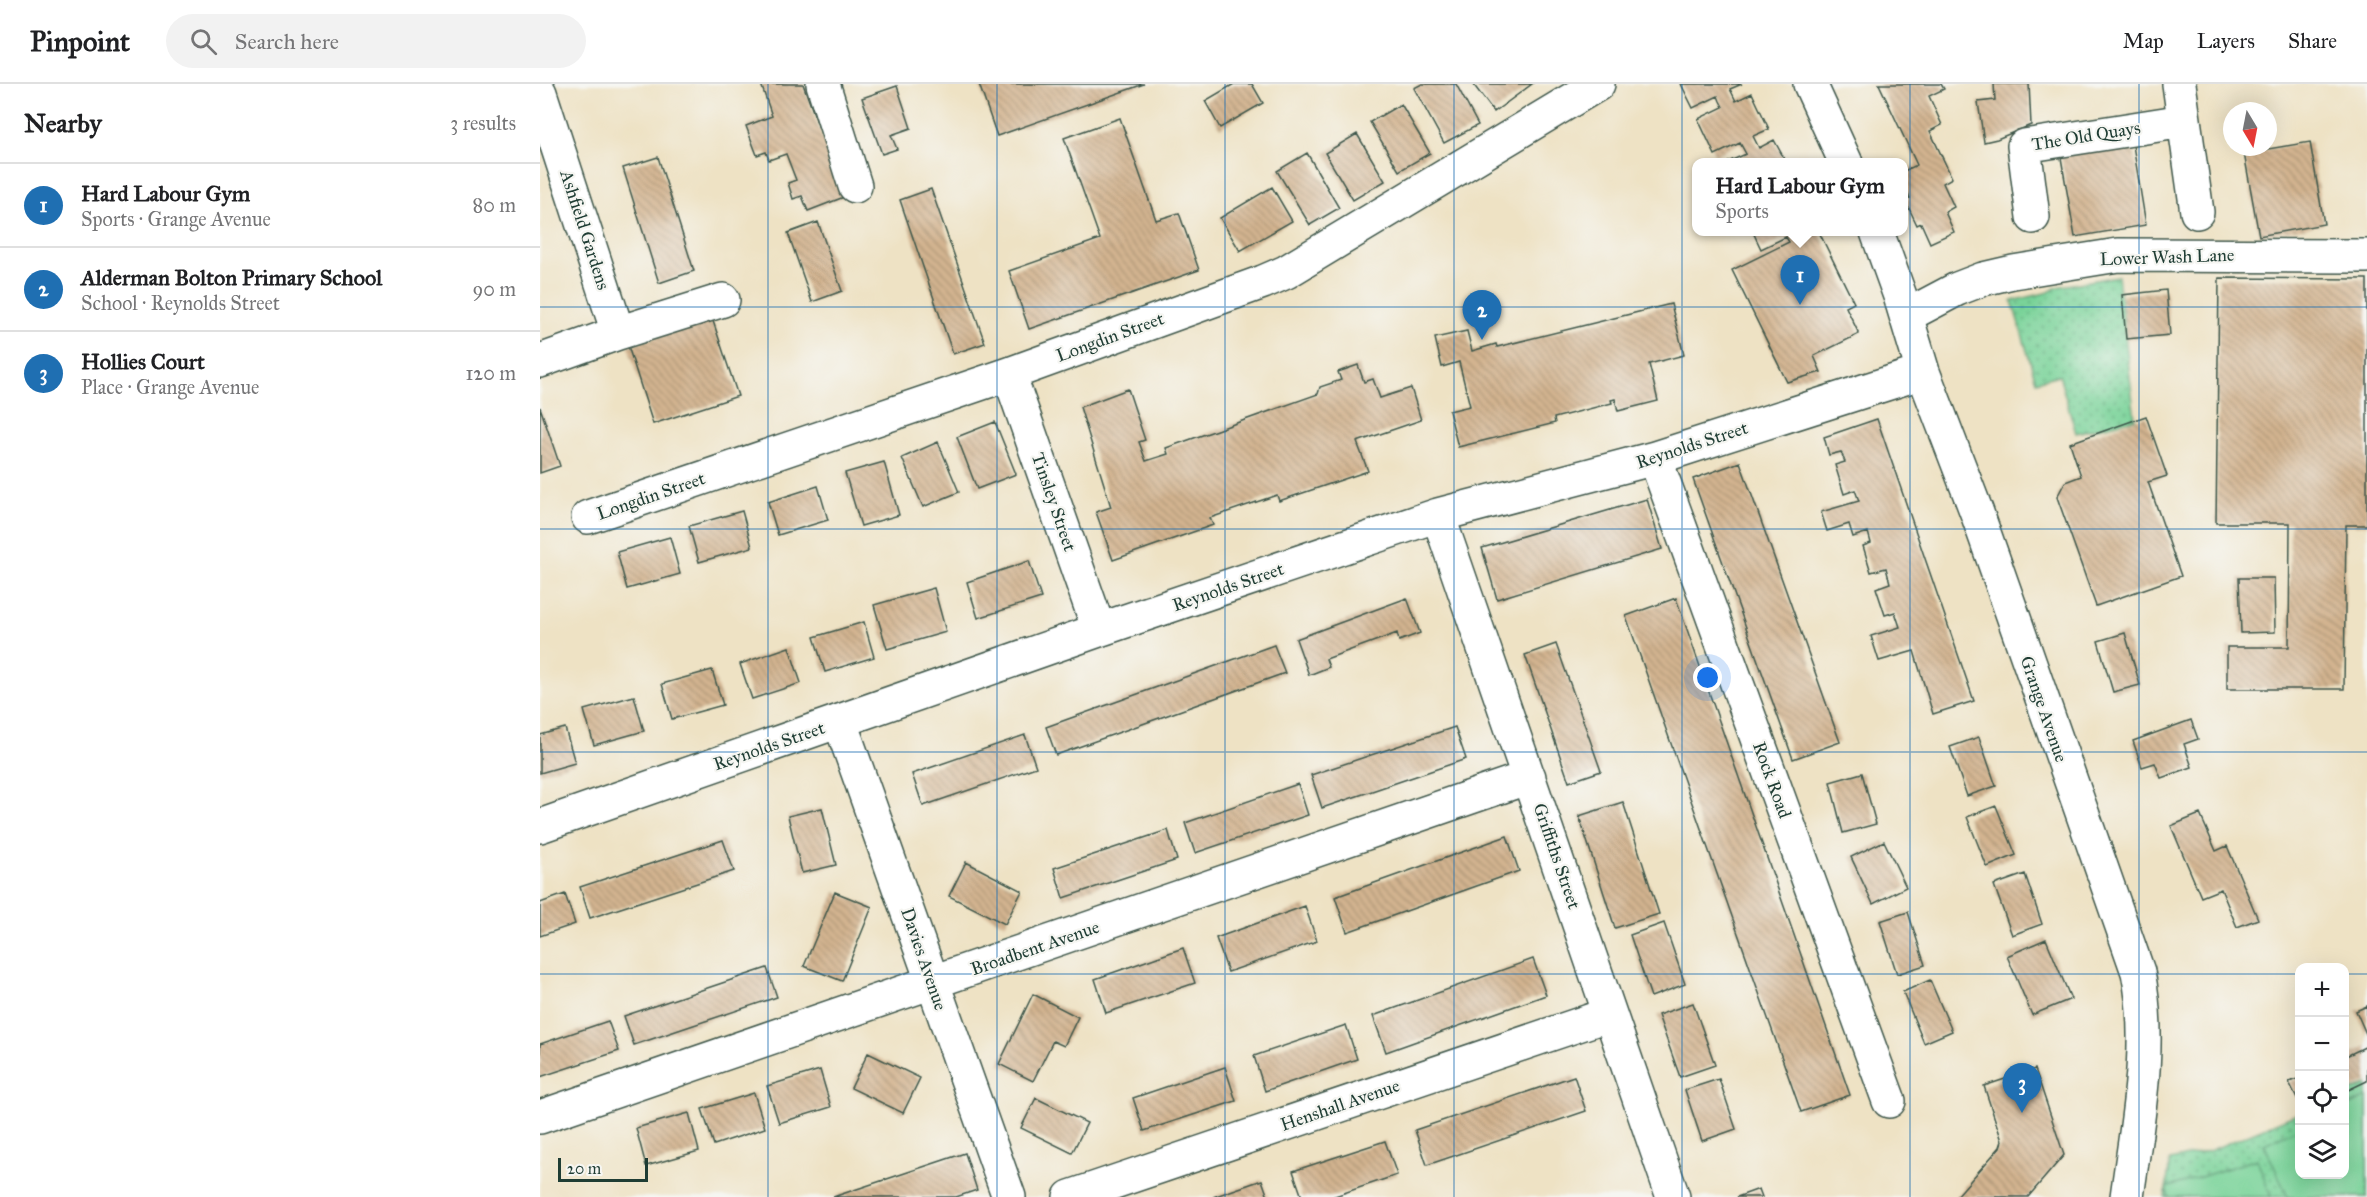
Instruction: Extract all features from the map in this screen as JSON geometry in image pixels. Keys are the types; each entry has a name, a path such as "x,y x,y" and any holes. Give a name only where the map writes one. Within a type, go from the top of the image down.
{"street":[{"path":"824,84 855,186"},
{"name":"Longdin Street","path":"588,517 1009,374 1286,272 1598,84"},
{"path":"1810,84 1844,158"},
{"path":"2179,84 2198,212"},
{"name":"Ashfield Gardens","path":"540,93 618,333"},
{"name":"The Old Quays","path":"2033,217 2024,146 2184,121"},
{"name":"Grange Avenue","path":"1879,236 1923,372 1977,513 2138,972 2142,992 2145,1063 2127,1197"},
{"name":"Lower Wash Lane","path":"1906,316 1957,289 1983,279 2118,255 2367,255"},
{"path":"540,361 618,333 723,300"},
{"name":"Reynolds Street","path":"540,826 1099,630 1438,515 1655,458 1923,372"},
{"name":"Tinsley Street","path":"1009,374 1099,630"},
{"name":"Rock Road","path":"1655,458 1889,1101"},
{"name":"Griffiths Street","path":"1438,515 1673,1197"},
{"name":"Davies Avenue","path":"840,722 1009,1197"},
{"name":"Broadbent Avenue","path":"540,1118 1529,777"},
{"name":"Henshall Avenue","path":"1070,1197 1610,1014"}],"green space":[{"path":"2118,276 2135,419 2076,433 2059,375 2036,381 2012,301 2049,292 2057,287"},
{"path":"2367,1084 2367,1197 2165,1197 2170,1160 2209,1151 2295,1115 2295,1179 2349,1179 2349,1092"},
{"path":"2367,1097 2367,1197 2288,1197 2264,1144 2295,1130 2295,1179 2349,1179 2349,1105"},
{"path":"2257,1159 2271,1197 2169,1197 2166,1188"}],"building":[{"path":"761,84 803,84 844,197 808,211 802,196 793,199 788,183 796,180 786,154 769,160 766,152 757,155 746,126 772,116"},
{"path":"979,84 1144,84 997,136"},
{"path":"1234,84 1252,84 1263,103 1220,128 1205,101"},
{"path":"1422,84 1456,84 1478,125 1444,143 1414,88"},
{"path":"1473,84 1532,84 1494,112"},
{"path":"1681,84 1742,84 1730,89 1736,101 1752,93 1769,129 1753,136 1759,148 1774,140 1784,158 1737,158 1746,154 1740,143 1715,155 1698,119 1723,107 1718,96 1693,108"},
{"path":"1879,84 1941,84 1944,89 1929,96 1942,125 1930,131 1952,178 1943,183 1954,207 1945,212 1954,232 1930,243 1921,223 1917,225 1908,206 1910,198 1908,169 1917,165"},
{"path":"1994,84 2029,84 2031,125 1984,142 1978,102 1995,100"},
{"path":"897,86 911,128 891,135 897,149 882,154 862,98"},
{"path":"1401,104 1430,153 1399,171 1370,122"},
{"path":"1120,118 1156,220 1179,213 1199,270 1029,329 1009,271 1100,239 1064,138"},
{"path":"1357,134 1385,181 1353,200 1325,153"},
{"path":"2132,139 2146,225 2075,237 2060,152"},
{"path":"2310,142 2324,224 2259,236 2245,156 2277,156 2277,148"},
{"path":"1307,153 1339,208 1310,225 1277,171"},
{"path":"658,157 694,271 659,283 623,168"},
{"path":"1272,187 1292,221 1240,251 1220,218"},
{"path":"931,189 985,343 953,354 900,200"},
{"path":"818,222 842,291 812,302 788,233"},
{"path":"1755,236 1821,236 1854,303 1846,307 1859,334 1814,356 1821,372 1787,382 1732,270 1789,242 1786,237 1761,249"},
{"path":"2219,278 2367,279 2367,525 2346,525 2344,689 2227,689 2227,647 2289,647 2290,523 2216,523"},
{"path":"2166,290 2170,335 2126,339 2122,295"},
{"path":"1671,304 1684,355 1649,364 1658,401 1618,411 1615,399 1611,400 1612,403 1554,418 1555,423 1458,447 1449,411 1470,406 1459,362 1442,367 1435,338 1467,331 1472,351 1496,344 1497,347"},
{"path":"712,318 738,396 653,424 628,346"},
{"path":"1358,365 1364,382 1373,379 1380,398 1411,388 1421,420 1357,442 1368,471 1279,501 1277,495 1210,518 1213,525 1113,560 1096,512 1111,507 1080,407 1128,389 1145,440 1139,442 1146,461 1168,454 1166,448 1318,394 1320,387 1341,380 1338,372"},
{"path":"540,407 560,466 540,473"},
{"path":"2146,416 2167,476 2148,482 2181,576 2096,606 2057,497 2065,482 2081,476 2070,443"},
{"path":"1877,419 1974,701 1933,714 1914,651 1879,661 1871,636 1900,627 1895,612 1885,615 1876,588 1890,583 1886,568 1871,572 1863,546 1871,543 1868,532 1853,537 1849,524 1827,531 1821,512 1859,501 1855,490 1844,494 1835,465 1845,462 1841,452 1829,455 1824,437"},
{"path":"995,422 1016,474 977,489 957,437"},
{"path":"938,442 959,492 923,507 902,458"},
{"path":"884,462 899,515 861,526 845,473"},
{"path":"1740,462 1840,742 1793,759 1693,479"},
{"path":"818,486 828,520 778,535 768,502"},
{"path":"1647,499 1662,549 1497,599 1482,548"},
{"path":"742,511 752,547 699,562 689,526"},
{"path":"670,537 680,574 627,589 617,552"},
{"path":"1029,561 1041,598 978,618 967,582"},
{"path":"2239,578 2274,578 2275,632 2241,633"},
{"path":"934,588 946,632 887,649 874,605"},
{"path":"1407,598 1420,633 1399,641 1397,633 1326,659 1329,667 1309,675 1296,639"},
{"path":"1676,598 1850,1095 1801,1112 1626,616"},
{"path":"864,622 874,657 825,672 814,637"},
{"path":"2125,633 2140,685 2113,692 2098,641"},
{"path":"1556,644 1601,771 1569,782 1525,655"},
{"path":"1274,645 1285,673 1056,755 1046,727"},
{"path":"789,647 801,683 752,699 740,664"},
{"path":"712,670 723,705 672,719 662,684"},
{"path":"634,696 644,731 594,745 584,710"},
{"path":"2191,720 2198,739 2184,744 2192,767 2161,778 2155,763 2142,767 2133,741"},
{"path":"1455,727 1466,759 1322,808 1311,775"},
{"path":"565,728 575,763 540,773 540,735"},
{"path":"1025,735 1036,767 923,806 912,774"},
{"path":"1979,737 1996,786 1967,796 1950,747"},
{"path":"1862,773 1876,824 1843,833 1830,782"},
{"path":"1298,784 1308,815 1195,853 1185,823"},
{"path":"1623,802 1659,914 1615,928 1579,816"},
{"path":"1996,806 2016,855 1987,867 1967,817"},
{"path":"822,808 836,865 802,873 788,816"},
{"path":"2200,814 2216,851 2227,846 2258,919 2237,927 2221,889 2201,897 2171,826"},
{"path":"1168,830 1177,860 1063,898 1054,868"},
{"path":"1507,836 1519,871 1347,932 1335,897"},
{"path":"723,840 734,871 590,918 580,887"},
{"path":"1884,841 1906,887 1873,904 1851,857"},
{"path":"966,862 1022,891 1005,924 949,896"},
{"path":"2025,874 2042,924 2012,935 1994,885"},
{"path":"835,892 872,907 842,981 804,966"},
{"path":"565,894 575,924 540,936 540,903"},
{"path":"1305,906 1317,941 1228,972 1216,938"},
{"path":"1908,912 1925,965 1897,974 1880,921"},
{"path":"1664,923 1685,984 1651,997 1630,935"},
{"path":"2046,939 2071,999 2032,1015 2007,956"},
{"path":"1183,948 1195,983 1106,1013 1095,979"},
{"path":"1533,959 1546,995 1386,1052 1373,1016"},
{"path":"767,968 777,997 634,1045 624,1016"},
{"path":"1930,980 1952,1031 1924,1043 1903,992"},
{"path":"1033,994 1078,1017 1064,1046 1053,1041 1033,1081 999,1064"},
{"path":"1693,1003 1715,1065 1680,1077 1658,1015"},
{"path":"2367,1006 2367,1036 2356,1011"},
{"path":"608,1021 619,1051 540,1077 540,1044"},
{"path":"1346,1025 1357,1059 1265,1091 1254,1056"},
{"path":"2367,1046 2367,1081 2349,1090 2349,1071 2349,1055"},
{"path":"868,1053 920,1078 903,1113 851,1088"},
{"path":"1225,1067 1236,1101 1144,1131 1133,1098"},
{"path":"2035,1069 2064,1155 2028,1197 1956,1197 2000,1147 2002,1141 1984,1086"},
{"path":"820,1070 831,1107 779,1123 767,1086"},
{"path":"1574,1076 1586,1111 1427,1165 1415,1130"},
{"path":"1719,1079 1736,1129 1702,1141 1685,1090"},
{"path":"2295,1080 2295,1094 2289,1082"},
{"path":"754,1093 765,1128 714,1145 702,1109"},
{"path":"1036,1098 1087,1123 1072,1153 1021,1128"},
{"path":"689,1113 699,1151 646,1166 636,1128"},
{"path":"1385,1141 1397,1175 1332,1197 1302,1197 1293,1171"},
{"path":"965,1153 977,1190 956,1197 833,1197"},
{"path":"1262,1180 1268,1197 1213,1197"},
{"path":"1759,1189 1762,1197 1737,1197"}],"place":[{"name":"Hard Labour Gym","path":"1800,305"},
{"name":"Alderman Bolton Primary School","path":"1482,340"},
{"name":"Hollies Court","path":"2022,1113"}]}
